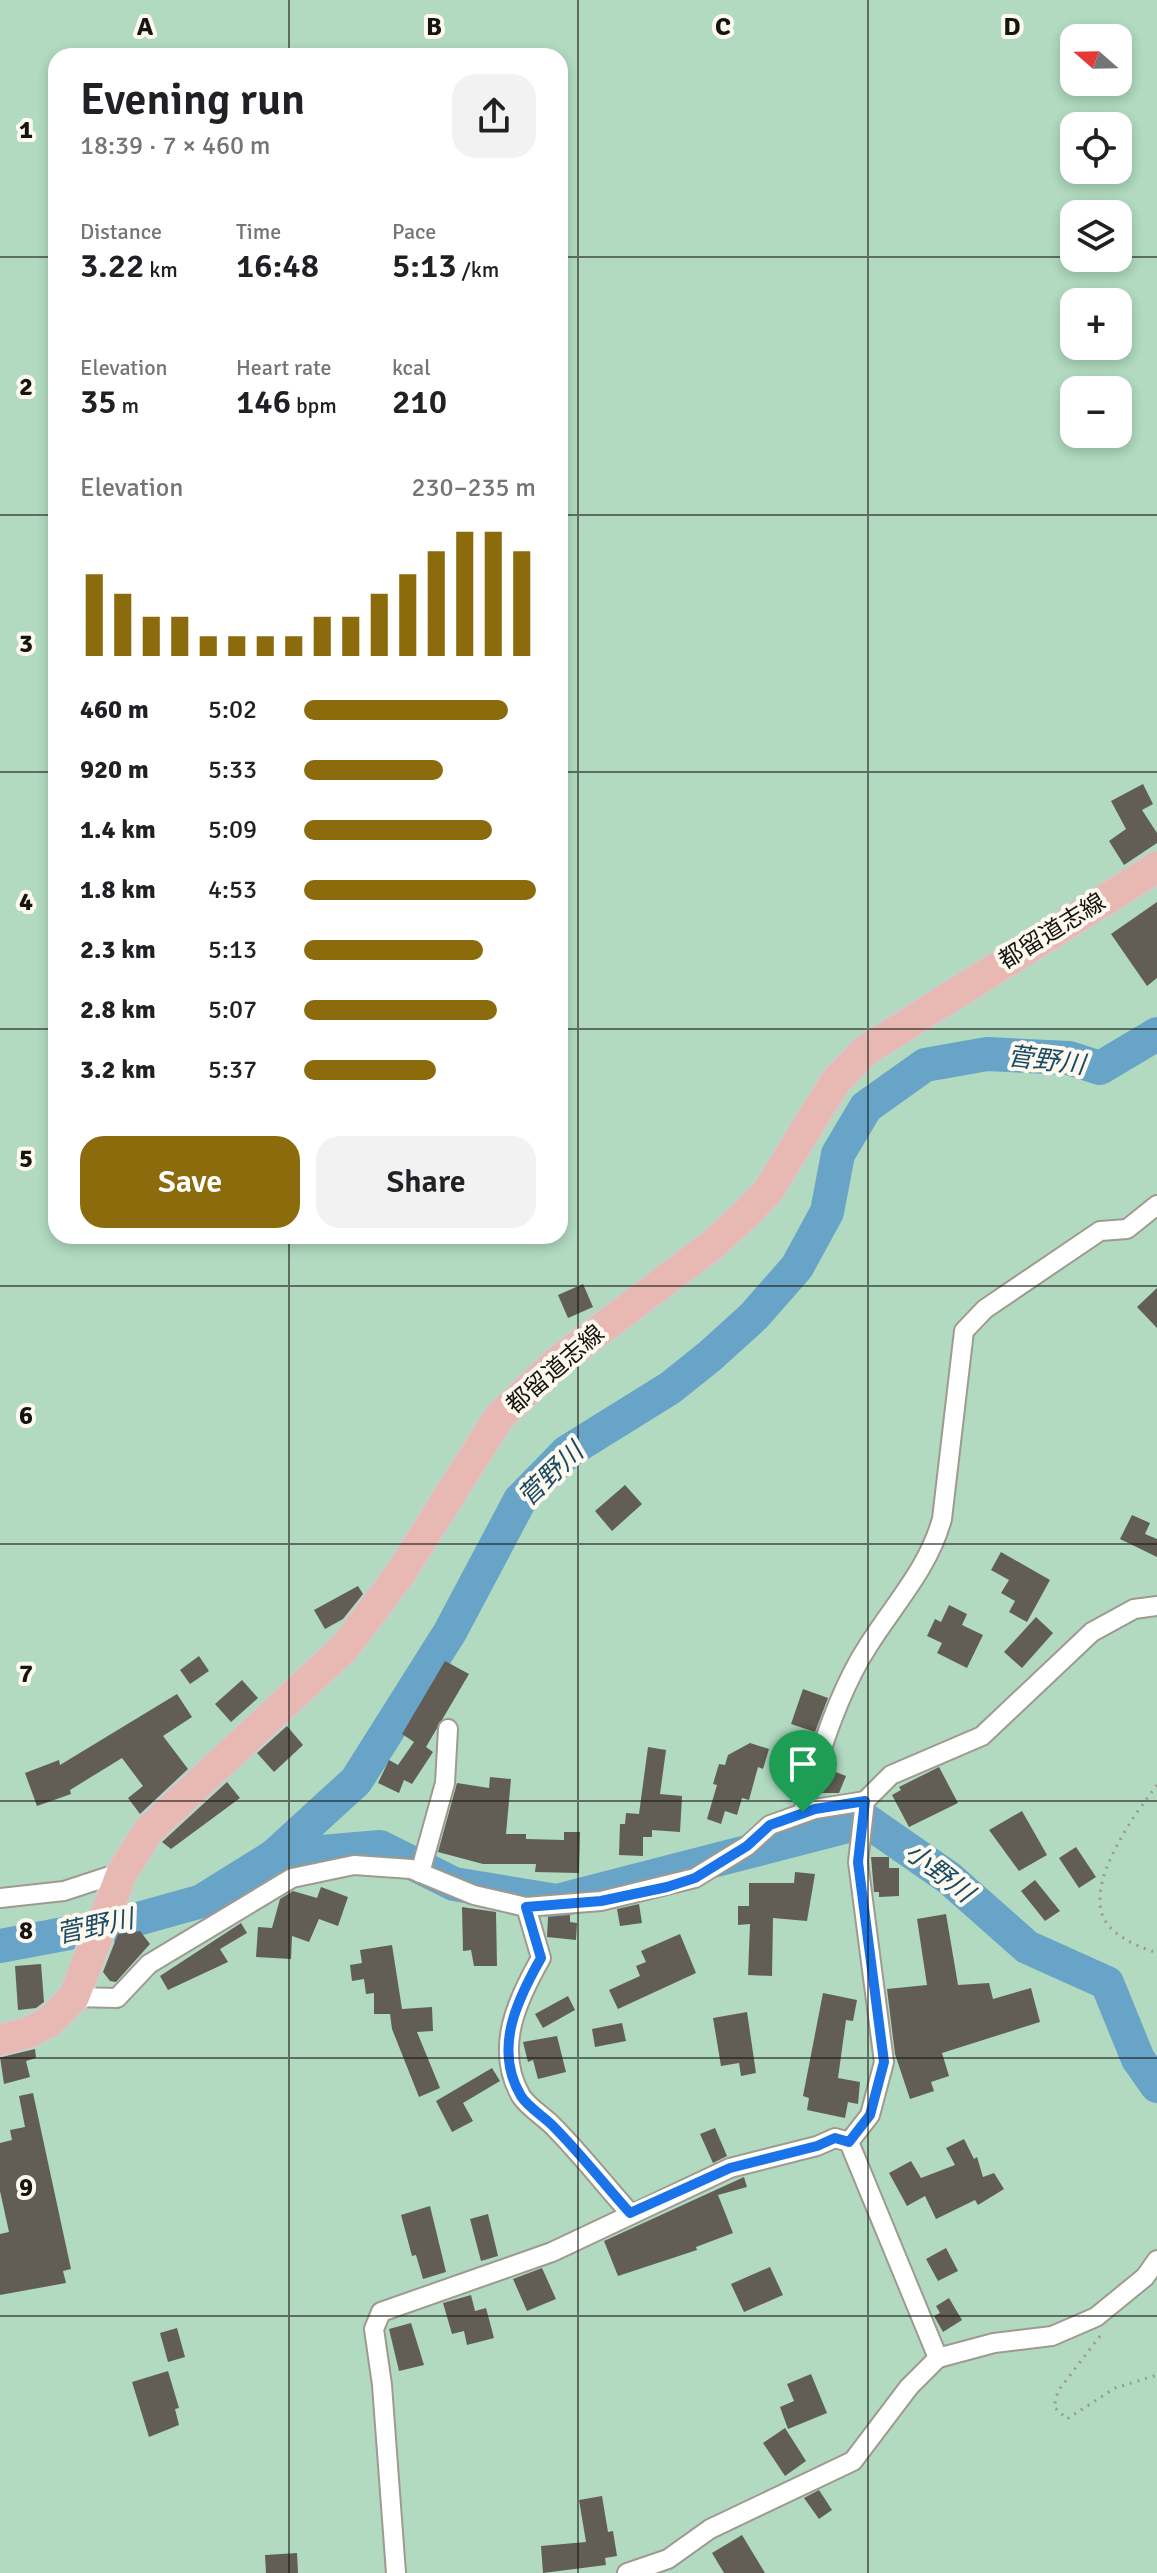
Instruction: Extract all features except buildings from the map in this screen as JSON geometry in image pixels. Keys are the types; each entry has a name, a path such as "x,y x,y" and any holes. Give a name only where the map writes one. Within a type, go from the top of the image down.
{"main road":[{"name":"都留道志線","path":"0,2040 27,2033 49,2022 74,1997 122,1872 149,1830 345,1647 374,1612 499,1417 538,1378 711,1246 748,1212 768,1191 835,1082 866,1050 1157,867"}],"street":[{"path":"803,1812 820,1751 867,1647 908,1591 936,1541 942,1519 964,1331 985,1309 1100,1231 1127,1229 1157,1205"},
{"path":"74,1997 117,1998 149,1964 292,1878 354,1865 420,1873 474,1895 526,1907 601,1901 695,1878 747,1846 770,1825 803,1812 865,1801 891,1775 982,1736 1092,1632 1134,1609 1157,1606"},
{"path":"420,1873 445,1783 448,1729"},
{"path":"849,2142 870,2115 884,2062 858,1862 865,1801"},
{"path":"0,1898 64,1891 122,1872"},
{"path":"526,1907 541,1958 520,1995 510,2028 508,2063 522,2098 552,2125 630,2213"},
{"path":"396,2573 382,2385 374,2329 381,2312 552,2252 730,2168 817,2146 835,2138 849,2142"},
{"path":"849,2142 938,2358"},
{"path":"627,2573 668,2559 710,2529 853,2461 909,2387 938,2358 994,2343 1052,2336 1096,2317 1145,2277 1157,2260"}],"path":[{"path":"1157,1785 1129,1821 1110,1855 1100,1906 1108,1925 1132,1945 1157,1953"},
{"path":"1096,2317 1106,2329 1058,2391 1054,2407 1067,2419 1115,2388 1157,2375"}],"green space":[{"path":"0,0 1157,0 1157,2573 0,2573"}],"waterway":[{"name":"菅野川","path":"0,1946 127,1922 202,1901 274,1856 356,1781 450,1632 520,1500 567,1452 670,1388 710,1356 754,1316 797,1267 827,1212 838,1154 866,1107 925,1065 987,1054 1069,1058 1100,1068 1157,1034"},
{"name":"小野川","path":"274,1856 380,1847 454,1884 557,1901 867,1821 949,1878 1027,1947 1107,1983 1138,2059 1157,2086"}],"route":[{"path":"865,1801 858,1862 884,2062 870,2115 849,2142 835,2138 817,2146 730,2168 630,2213 552,2125 522,2098 508,2063 510,2028 520,1995 541,1958 526,1907 601,1901 695,1878 747,1846 770,1825 803,1812 865,1801"}]}
